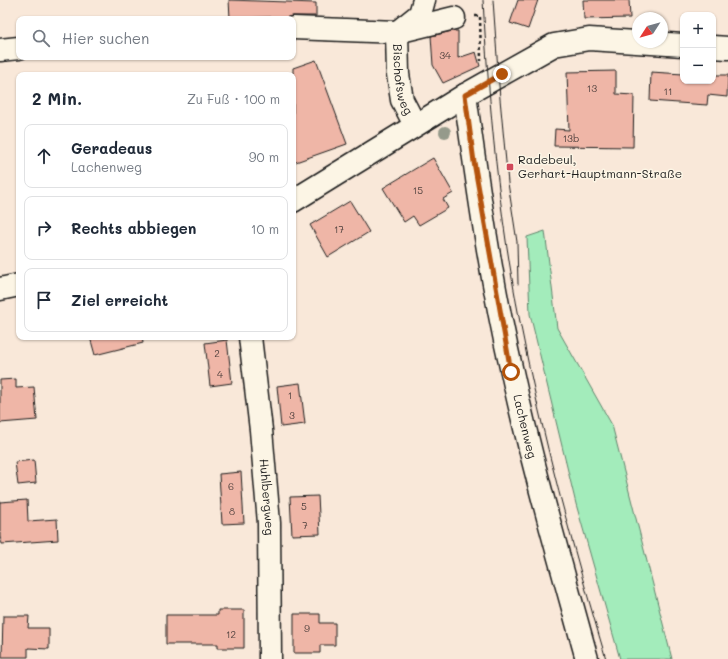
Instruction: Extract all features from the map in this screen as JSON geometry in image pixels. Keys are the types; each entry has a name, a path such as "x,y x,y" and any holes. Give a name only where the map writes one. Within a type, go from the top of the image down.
{"street":[{"name":"Bischofsweg","path":"397,32 420,14 424,0"},
{"name":"Bischofsweg","path":"397,32 454,18"},
{"path":"296,28 397,32"},
{"name":"Bischofsweg","path":"397,32 398,74 402,100 415,126"},
{"path":"296,199 474,90 554,45 588,39 680,45"},
{"path":"716,47 728,48"},
{"path":"0,50 16,48"},
{"name":"Lachenweg","path":"474,90 477,178 511,372 535,471 587,659"},
{"path":"0,289 16,286"},
{"name":"Huhlbergweg","path":"250,340 261,430 269,523 270,659"}],"path":[{"path":"454,18 480,16 474,90"}],"green space":[{"path":"545,231 557,328 612,425 672,659 620,659 576,504 530,314 527,237"}],"building":[{"path":"229,0 316,3 316,16 230,16"},
{"path":"518,0 538,0 528,29 510,23"},
{"path":"583,0 629,0 630,18 584,19"},
{"path":"458,31 458,58 476,52 480,66 443,83 433,65 431,36"},
{"path":"316,60 347,144 296,162 296,72 293,72 293,68"},
{"path":"616,71 616,94 634,95 633,147 554,146 555,129 569,130 567,72"},
{"path":"651,72 680,74 680,84 716,84 716,75 728,75 727,97 708,95 707,105 650,101"},
{"path":"433,158 453,193 443,199 448,208 419,225 413,216 404,222 383,188"},
{"path":"350,201 369,232 328,257 310,225"},
{"path":"91,340 142,340 143,343 95,355"},
{"path":"227,340 232,383 210,386 205,343"},
{"path":"16,379 16,388 34,387 37,420 0,423 0,380"},
{"path":"300,383 305,424 281,427 277,386"},
{"path":"34,460 36,483 18,485 15,462"},
{"path":"241,472 244,523 222,524 219,474"},
{"path":"318,496 320,534 292,535 290,497"},
{"path":"27,500 28,521 57,519 58,540 2,544 0,537 0,502"},
{"path":"218,610 244,610 244,648 218,648 218,644 166,644 166,615 218,615"},
{"path":"294,614 320,614 320,623 335,623 335,645 320,645 320,653 294,653"},
{"path":"3,616 29,616 28,628 49,628 49,649 28,648 28,657 2,657"}],"tram line":[{"path":"483,0 488,81 496,161 506,242 520,322 548,449 606,659"},
{"path":"493,0 508,183 517,242 518,284"}],"place":[{"name":"Radebeul, Gerhart-Hauptmann-Straße","path":"510,167"}],"route":[{"path":"502,74 465,95 474,162 511,372"}]}
